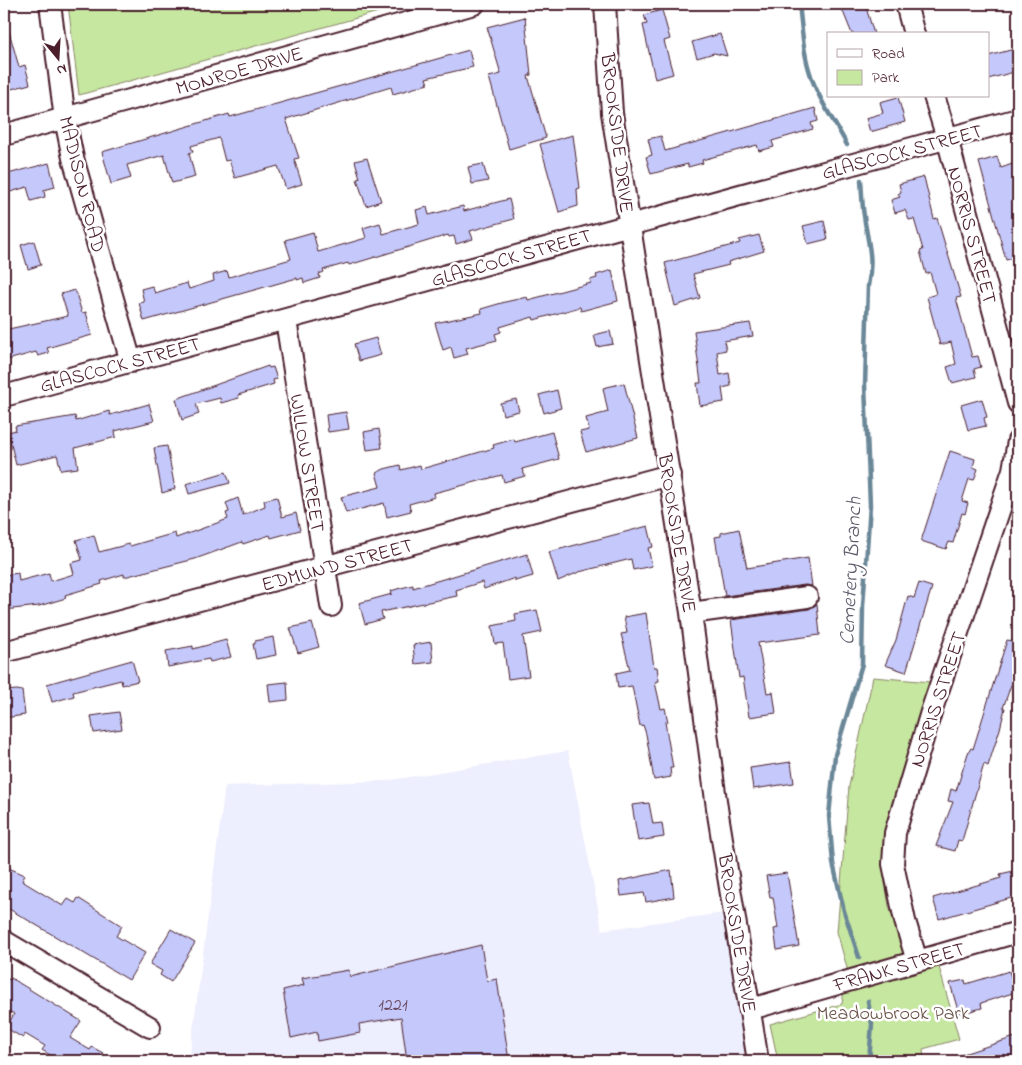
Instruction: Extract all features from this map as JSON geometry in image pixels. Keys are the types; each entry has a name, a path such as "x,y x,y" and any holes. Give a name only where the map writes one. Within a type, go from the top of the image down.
{"street":[{"name":"MADISON ROAD","path":"50,4 65,118 73,158 130,362"},
{"name":"MONROE DRIVE","path":"4,135 474,4"},
{"name":"BROOKSIDE DRIVE","path":"605,4 612,112 670,475 718,808 758,1061"},
{"path":"906,4 913,32"},
{"name":"NORRIS STREET","path":"935,98 1018,403"},
{"name":"GLASCOCK STREET","path":"4,396 1018,119"},
{"name":"WILLOW STREET","path":"286,320 331,606"},
{"name":"NORRIS STREET","path":"916,961 893,864 895,833 931,712 1012,470 1018,441"},
{"name":"EDMUND STREET","path":"4,652 670,475"},
{"path":"691,613 807,597"},
{"name":"FRANK STREET","path":"751,1009 1018,932"},
{"path":"4,941 150,1027"}],"shaded area":[{"path":"568,751 602,930 724,913 750,1061 189,1061 225,786 385,781"}],"green space":[{"path":"68,4 407,4 79,95"},
{"name":"Meadowbrook Park","path":"873,677 931,682 889,813 883,844 884,877 889,906 908,968 937,960 959,1039 923,1049 924,1061 778,1061 770,1024 842,1004 847,968 837,932 849,786"}],"building":[{"path":"840,4 865,4 873,32 851,32"},
{"path":"662,10 670,39 664,41 673,74 655,79 643,25 647,24 644,15"},
{"path":"525,17 531,75 528,76 546,138 509,149 489,77 501,74 487,27"},
{"path":"7,24 19,67 25,65 30,84 4,91 4,25"},
{"path":"720,34 727,56 714,53 697,58 692,42"},
{"path":"1018,48 1018,71 990,78 990,55"},
{"path":"469,50 473,67 426,78 428,84 393,94 391,87 286,119 299,158 294,159 302,184 286,189 278,166 235,178 229,160 225,161 219,138 191,146 193,152 189,153 195,177 172,183 164,155 127,165 131,178 111,184 102,152 229,114 230,117"},
{"path":"898,98 905,122 870,132 866,118 883,113 880,102"},
{"path":"815,108 818,121 811,123 813,129 772,141 774,147 759,151 757,145 702,160 703,163 688,167 688,164 651,174 646,157 652,155 648,139 661,136 665,151"},
{"path":"573,135 580,188 577,189 578,206 559,212 540,144"},
{"path":"997,157 1001,168 1018,162 1018,257 1006,260 979,162"},
{"path":"367,158 381,201 366,206 357,179 360,178 355,161"},
{"path":"49,163 55,187 44,190 45,197 31,201 27,187 4,194 4,175"},
{"path":"483,164 488,181 472,184 468,167"},
{"path":"924,177 934,219 937,218 961,297 956,298 972,357 978,356 981,367 974,369 976,377 952,383 947,367 956,364 951,342 940,345 927,297 936,294 930,272 926,274 920,251 923,250 914,219 909,220 905,210 895,213 891,200 900,197 898,194 901,192 899,184"},
{"path":"509,199 514,219 470,231 473,239 456,244 454,236 449,237 448,235 349,265 348,263 323,270 324,272 319,274 320,278 304,283 303,278 297,280 297,278 144,321 139,303 144,302 141,289 152,286 155,293 187,283 189,289 214,281 213,275 227,271 229,277 291,259 285,240 313,232 318,252 366,238 363,228 380,223 383,234 419,224 416,210 427,207 429,215 463,206 464,211"},
{"path":"824,221 828,239 808,244 803,226"},
{"path":"759,235 764,251 728,262 729,265 693,274 700,298 675,306 665,263 740,243 739,240"},
{"path":"34,241 41,265 28,269 21,245"},
{"path":"612,270 618,301 581,311 580,307 534,320 533,317 500,327 501,332 495,334 497,340 466,348 468,354 454,358 451,347 443,350 435,323 482,313 481,309 505,302 527,297 528,300 591,283 590,280 597,278 596,275"},
{"path":"75,290 82,313 86,312 92,335 47,348 49,353 38,356 36,352 4,361 4,330 68,316 61,294"},
{"path":"750,323 753,336 724,341 726,350 717,352 720,375 729,373 731,386 722,388 724,402 700,406 697,383 701,383 694,331"},
{"path":"610,331 613,344 597,347 594,335"},
{"path":"376,338 381,355 359,361 354,344"},
{"path":"268,366 269,368 273,367 277,379 273,380 274,384 238,395 239,398 221,403 220,398 196,404 199,414 182,420 176,399"},
{"path":"624,383 638,438 586,452 580,432 589,430 586,418 608,412 603,388"},
{"path":"557,390 561,408 544,413 539,395"},
{"path":"516,399 519,411 503,415 500,403"},
{"path":"982,399 987,417 984,418 986,426 968,430 961,405"},
{"path":"149,404 154,421 115,431 116,437 75,448 78,468 61,470 57,455 16,465 8,432 16,430 15,426 75,416 76,421 109,411 110,415"},
{"path":"346,412 349,429 328,432 326,415"},
{"path":"379,429 382,448 367,450 364,432"},
{"path":"552,432 559,459 522,469 525,476 504,482 502,475 434,493 435,497 409,504 411,511 387,517 384,503 346,513 341,497 380,487 376,473 384,469 400,465 401,470 420,465 421,469 494,448 493,445 514,439 515,442"},
{"path":"167,446 175,489 162,493 154,448"},
{"path":"950,451 975,459 973,467 978,469 974,480 969,479 962,501 968,503 965,514 962,513 953,543 949,542 946,549 921,541"},
{"path":"226,472 230,483 189,494 186,484"},
{"path":"277,497 282,517 296,513 300,530 271,538 270,535 243,544 242,542 195,559 124,577 124,574 101,581 102,584 65,595 66,598 39,606 4,610 4,575 18,573 19,581 49,573 51,581 74,574 71,563 82,560 76,540 94,535 99,552 129,544 130,546 175,533 176,538 228,519 226,513 229,512 226,503 238,498 243,515 265,506 264,500"},
{"path":"648,526 653,547 648,548 652,566 633,570 631,559 579,572 558,581 549,552"},
{"path":"739,529 747,568 808,558 812,586 805,585 725,596 715,537 721,536 721,533"},
{"path":"527,554 533,576 515,581 515,578 484,589 482,582 456,590 457,596 381,612 383,619 365,624 359,603 392,594 391,591 397,589 413,585 413,588"},
{"path":"919,583 932,587 906,672 885,665 896,640 908,596 914,598"},
{"path":"817,604 820,635 758,643 767,693 773,692 776,713 749,717 743,677 739,678 731,620 809,609"},
{"path":"537,610 542,632 523,636 529,676 508,679 503,643 495,644 492,626 516,621 515,614"},
{"path":"646,613 654,667 657,667 659,681 655,682 661,709 665,708 668,722 665,722 673,768 670,768 671,777 654,780 646,734 643,725 640,726 632,686 618,688 616,673 630,670 621,634 627,633 624,617"},
{"path":"312,623 319,647 298,653 290,628"},
{"path":"273,637 276,655 256,659 253,644 255,644 255,641"},
{"path":"226,640 231,657 210,662 209,659 168,667 166,651 193,646 193,649"},
{"path":"1007,640 1018,642 1018,675 1015,686 1011,685 1003,708 1005,708 1000,729 988,766 984,764 962,841 958,840 955,851 936,846 953,802 948,801 951,789 956,791 968,753 971,748 973,749"},
{"path":"431,642 433,662 415,664 413,645"},
{"path":"132,660 138,681 122,685 121,680 73,692 74,696 52,702 47,684"},
{"path":"287,682 288,700 270,702 268,684"},
{"path":"5,691 22,691 25,715 4,718"},
{"path":"119,712 122,729 94,733 91,716"},
{"path":"791,762 794,783 753,789 750,768"},
{"path":"649,803 653,824 662,823 664,837 638,841 632,805"},
{"path":"4,866 25,875 22,881 63,906 68,899 75,903 78,898 122,926 116,936 145,953 129,980 4,906"},
{"path":"671,870 674,897 646,902 644,893 621,896 619,881"},
{"path":"1018,870 1018,896 939,919 933,898 1001,878 1000,874"},
{"path":"787,873 799,946 777,950 774,929 778,928 773,897 770,897 766,876"},
{"path":"171,929 195,943 171,982 160,975 162,971 150,964"},
{"path":"481,945 487,981 497,979 509,1061 407,1061 401,1017 359,1024 360,1033 318,1041 317,1032 291,1038 283,990 304,985 302,978 349,970 350,977"},
{"path":"1009,971 1016,992 981,1003 982,1008 959,1014 950,983 965,980 966,984"},
{"path":"4,977 10,980 11,978 81,1021 70,1038 90,1050 92,1047 103,1053 101,1056 109,1061 60,1061 42,1050 45,1046 25,1034 23,1038 6,1028 14,1014 4,1008"},
{"path":"1015,1037 1018,1061 949,1061 948,1059"}],"waterway":[{"name":"Cemetery Branch","path":"799,4 804,49 814,85 847,145"},
{"name":"Cemetery Branch","path":"859,957 844,911 833,863 829,816 835,755 862,664 863,606 870,505 865,385 870,251 861,180"},
{"name":"Cemetery Branch","path":"868,1001 872,1024 869,1061"}]}
